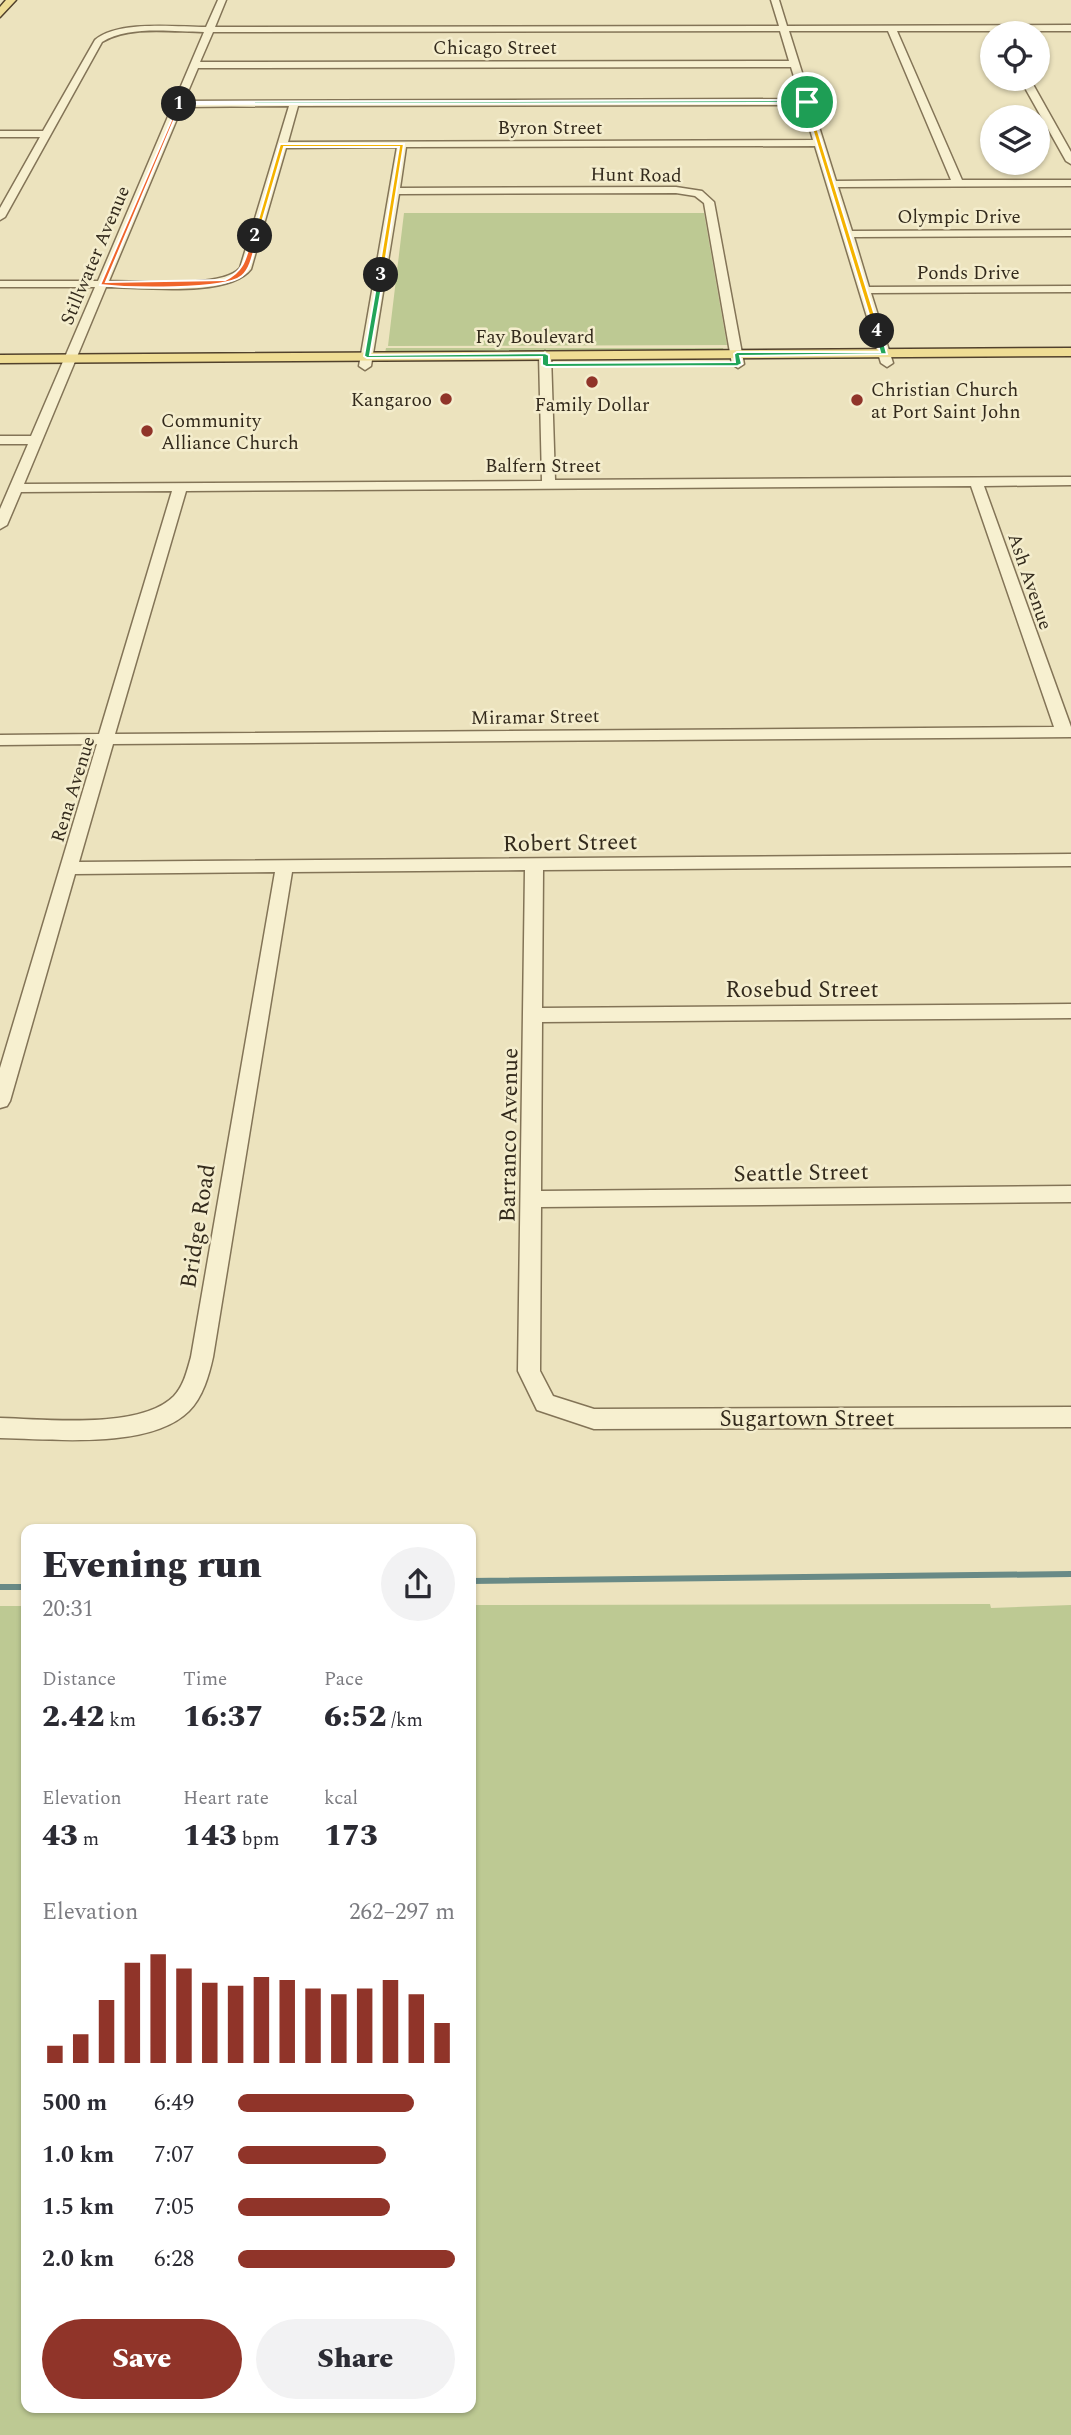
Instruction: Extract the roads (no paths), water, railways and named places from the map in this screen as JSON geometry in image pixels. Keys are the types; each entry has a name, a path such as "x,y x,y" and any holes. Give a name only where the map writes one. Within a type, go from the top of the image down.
{"main road":[{"path":"0,14 11,0"},
{"name":"Fay Boulevard","path":"0,359 69,363 738,359 886,358 1071,352"},
{"name":"Fay Boulevard","path":"886,358 1071,362"},
{"name":"Fay Boulevard","path":"0,368 69,363"}],"street":[{"name":"Stillwater Avenue","path":"0,525 222,0"},
{"path":"775,0 886,358"},
{"path":"0,217 103,36 122,31 785,28 980,31"},
{"path":"1050,29 1071,28"},
{"path":"891,29 958,184"},
{"name":"Chicago Street","path":"195,65 795,64"},
{"path":"1032,91 1071,161"},
{"path":"179,104 807,102"},
{"path":"0,284 210,284 239,276 245,268 294,104"},
{"path":"0,134 46,134"},
{"name":"Byron Street","path":"282,145 819,144"},
{"path":"366,361 402,145"},
{"path":"833,184 1071,183"},
{"name":"Hunt Road","path":"396,191 676,190 698,193 709,202 738,359"},
{"name":"Olympic Drive","path":"848,234 1071,233"},
{"name":"Ponds Drive","path":"866,290 1071,289"},
{"path":"545,360 549,485"},
{"path":"0,440 36,440"},
{"name":"Balfern Street","path":"16,488 1071,481"},
{"name":"Ash Avenue","path":"976,482 1068,732"},
{"name":"Rena Avenue","path":"0,1101 180,487"},
{"name":"Miramar Street","path":"0,740 1068,732"},
{"name":"Robert Street","path":"70,868 1071,860"},
{"name":"Barranco Avenue","path":"534,865 529,1371 545,1403"},
{"name":"Bridge Road","path":"0,1428 129,1427 159,1419 179,1406 195,1384 202,1357 284,868"},
{"name":"Rosebud Street","path":"534,1015 1071,1011"},
{"name":"Seattle Street","path":"531,1199 1071,1194"},
{"name":"Sugartown Street","path":"545,1403 594,1419 1071,1417"}],"waterway":[{"path":"476,1581 1071,1574"},
{"path":"0,1587 21,1587"}],"place":[{"name":"Family Dollar","path":"592,382"},
{"name":"Kangaroo","path":"446,399"},
{"name":"Christian Church at Port Saint John","path":"857,400"},
{"name":"Community Alliance Church","path":"147,431"}]}
